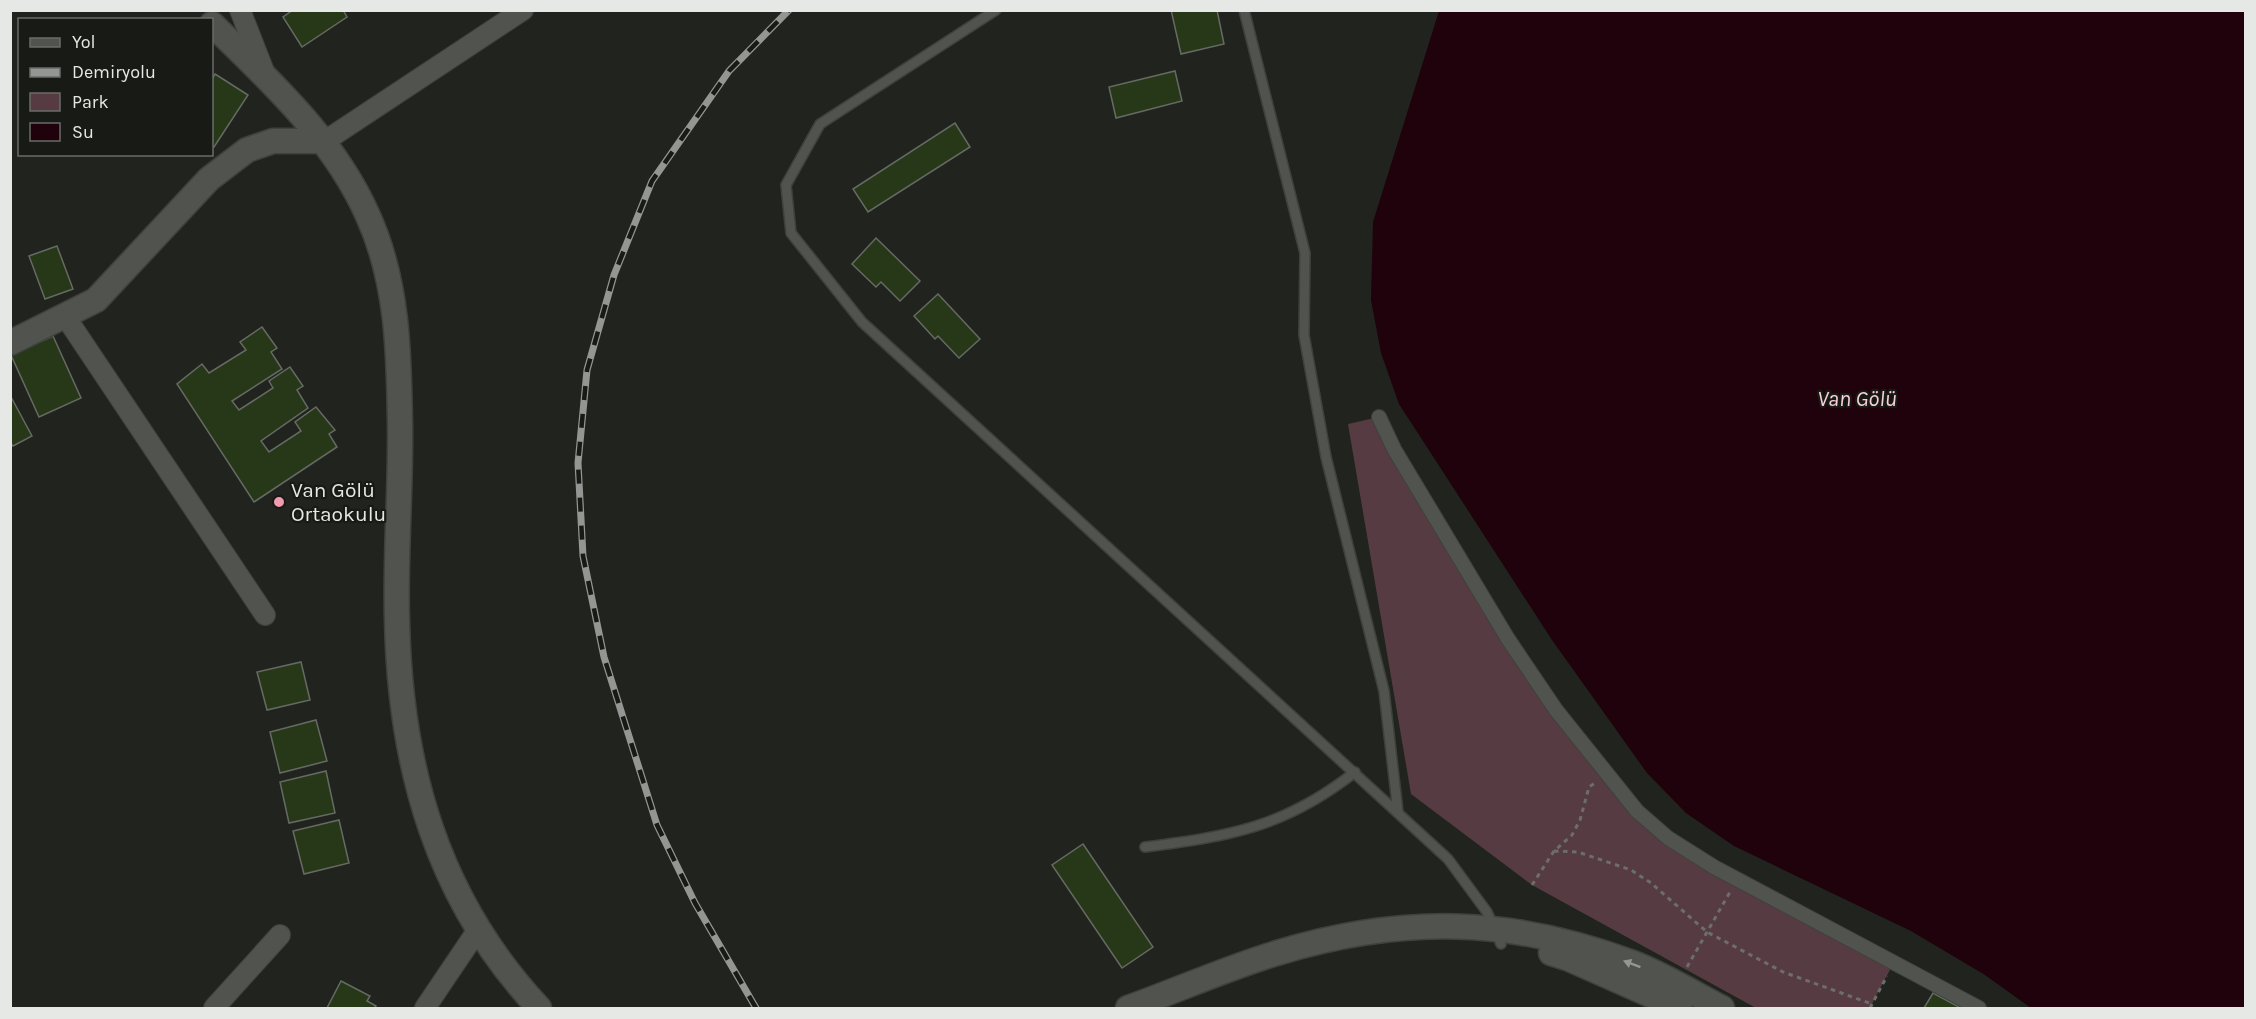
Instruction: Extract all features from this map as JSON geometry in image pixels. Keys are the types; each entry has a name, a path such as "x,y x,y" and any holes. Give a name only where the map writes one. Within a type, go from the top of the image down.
{"street":[{"path":"240,10 267,79"},
{"path":"10,343 96,300 209,179 247,150 273,141 325,141 523,10"},
{"path":"213,25 325,141 355,188 370,219 388,272 396,321 399,376 397,619 406,740 427,819 449,875 477,931 539,1008"},
{"path":"65,316 265,615"},
{"path":"1379,417 1400,458 1508,639 1556,710 1608,778 1637,811 1668,838 1737,880 1979,1008"},
{"path":"1137,1007 1278,953 1379,931 1439,926 1497,936 1722,1008"},
{"path":"425,1008 477,931"},
{"path":"214,1008 280,935"},
{"path":"1164,1008 1284,964 1413,943 1497,936"}],"lane":[{"path":"996,10 820,124 786,185 791,233 862,322 1448,859 1487,912 1497,936"},
{"path":"1244,10 1305,252 1304,334 1326,457 1384,691 1398,812"},
{"path":"1145,847 1221,837 1252,828 1313,802 1355,772"}],"path":[{"path":"1532,885 1554,851 1572,835 1580,820 1589,787 1608,778"},
{"path":"1554,851 1578,852 1631,870 1657,888 1707,932 1783,972 1872,1004"},
{"path":"1674,994 1737,880"},
{"path":"1870,1008 1894,962"}],"green space":[{"path":"1379,417 1556,710 1668,838 1894,962 1870,1008 1756,1008 1532,885 1411,794 1348,424"}],"water":[{"name":"Van Gölü","path":"1439,11 2245,11 2245,1008 2031,1008 1985,975 1911,931 1734,846 1686,813 1647,773 1552,640 1399,404 1381,353 1371,300 1373,222"}],"building":[{"path":"293,10 343,10 347,17 302,47 283,17"},
{"path":"1171,10 1217,10 1224,44 1181,54"},
{"path":"1175,71 1182,101 1116,118 1109,87"},
{"path":"215,74 248,95 214,147 213,146 213,78"},
{"path":"955,123 970,147 868,212 853,189"},
{"path":"876,238 920,281 900,301 881,282 876,287 852,264"},
{"path":"57,246 73,289 45,299 29,256"},
{"path":"938,294 980,339 959,358 938,336 935,339 914,316"},
{"path":"262,327 277,348 271,352 282,369 232,401 239,410 273,388 269,381 290,367 303,386 297,390 308,408 261,441 269,452 301,431 295,422 316,407 335,430 329,434 337,447 254,502 177,384 202,364 209,373 246,350 240,342"},
{"path":"53,336 81,398 39,417 11,355"},
{"path":"11,397 32,436 13,446 10,442"},
{"path":"301,662 310,700 267,710 257,672"},
{"path":"316,720 327,761 280,773 270,732"},
{"path":"326,771 335,813 289,823 280,782"},
{"path":"339,820 349,863 304,874 293,831"},
{"path":"1083,844 1153,947 1122,968 1052,865"},
{"path":"341,981 370,996 367,1001 376,1006 374,1008 327,1008"},
{"path":"1933,993 1961,1008 1924,1008"}],"railway":[{"path":"756,1008 695,903 657,825 604,657 583,556 578,463 587,370 614,275 652,181 729,71 789,10"}],"place":[{"name":"Van Gölü Ortaokulu","path":"279,502"}]}
